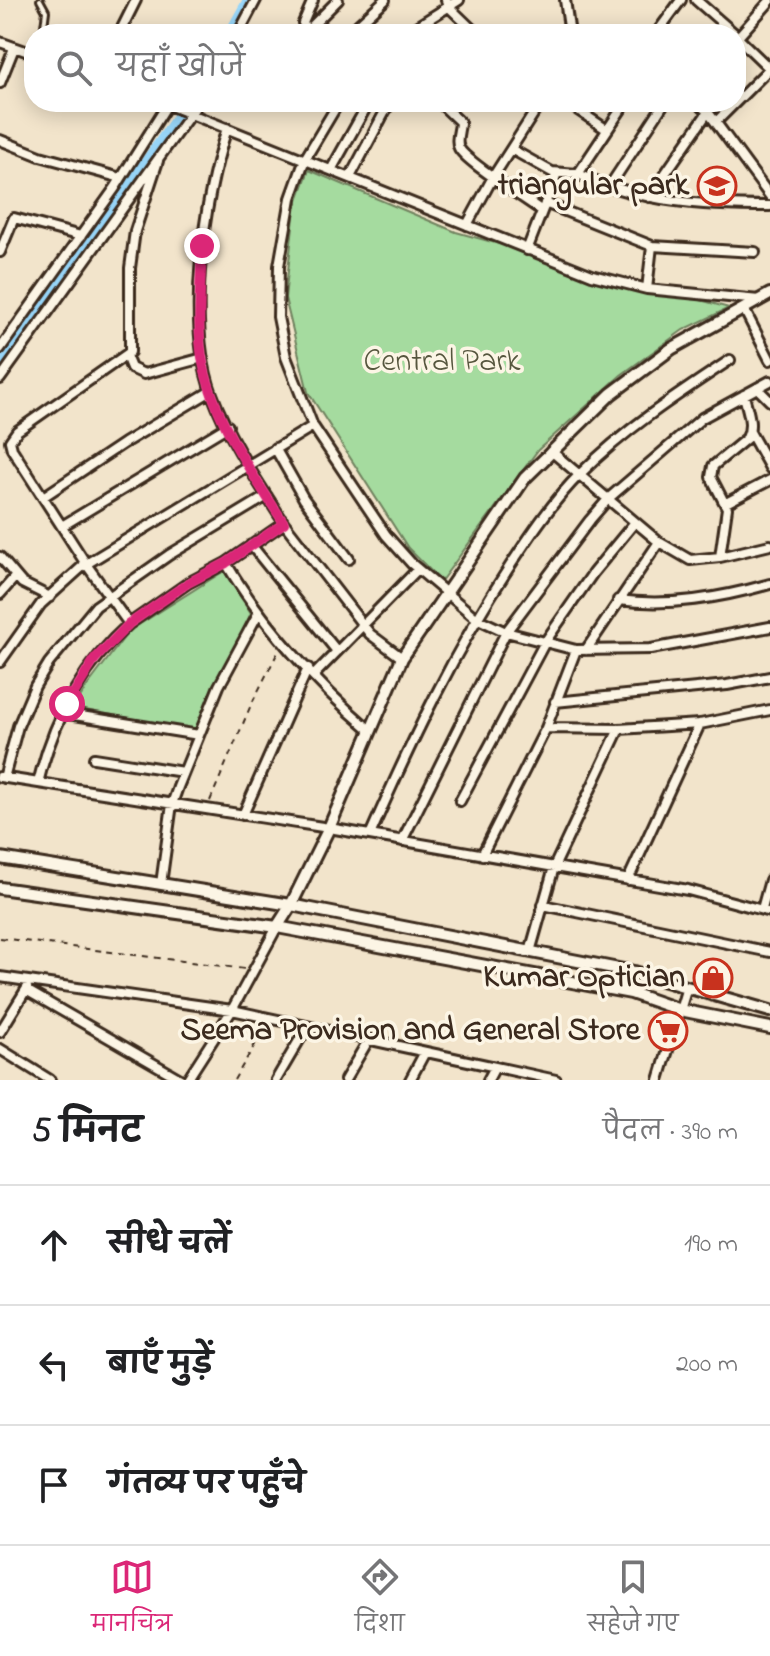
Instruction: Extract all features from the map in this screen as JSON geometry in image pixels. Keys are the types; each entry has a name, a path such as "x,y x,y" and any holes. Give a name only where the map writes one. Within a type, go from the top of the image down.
{"street":[{"path":"124,24 136,0"},
{"path":"243,24 256,0"},
{"path":"303,24 313,0"},
{"path":"314,24 338,0"},
{"path":"359,24 385,0"},
{"path":"419,24 447,3 459,0"},
{"path":"565,0 569,24"},
{"path":"663,24 681,0"},
{"path":"696,0 723,24"},
{"path":"746,25 770,1"},
{"path":"447,3 467,24"},
{"path":"0,42 24,51"},
{"path":"746,45 770,69 746,93"},
{"path":"0,83 14,48"},
{"path":"0,349 121,178 159,112"},
{"path":"184,112 592,275 647,289 765,297"},
{"path":"333,112 305,159 291,198 279,266 278,317 286,357 313,426 386,535 444,593 476,618 506,632 545,642 581,650 651,649 770,627"},
{"path":"331,170 363,112"},
{"path":"350,177 385,112"},
{"path":"450,112 460,122 459,148 493,177 544,207 652,246 755,252"},
{"path":"467,225 535,112"},
{"path":"581,112 606,129"},
{"path":"578,174 619,112"},
{"path":"609,187 658,112"},
{"path":"649,197 708,112 770,196"},
{"path":"716,122 726,112"},
{"path":"0,379 189,114"},
{"path":"227,128 209,200 202,246 200,316 203,358 211,391 247,464 284,523 361,624 402,658"},
{"path":"0,140 40,156 121,178"},
{"path":"511,149 557,173 578,174 609,187 649,197 723,206 770,206"},
{"path":"129,624 86,564 12,449 10,441 126,356 131,348 130,268 135,231 158,161"},
{"path":"527,250 557,173"},
{"path":"0,252 14,218 81,236"},
{"path":"647,289 652,246"},
{"path":"28,986 184,1080 232,1010 291,905 329,828 402,658 501,509 525,478 611,394 671,349 765,297"},
{"path":"744,309 770,360"},
{"path":"126,356 131,368 144,374 203,358"},
{"path":"370,835 417,728 476,618 528,538 579,475 655,409 730,360"},
{"path":"402,841 506,632 609,498 702,418 770,381"},
{"path":"757,388 770,401"},
{"path":"43,497 124,443 211,391"},
{"path":"744,395 750,432 770,468"},
{"path":"62,526 228,426"},
{"path":"0,662 50,597 86,564 313,426"},
{"path":"720,557 726,503 711,477 712,469 750,432"},
{"path":"275,448 304,499 349,559"},
{"path":"551,451 659,542 690,560 720,557 770,545"},
{"path":"726,503 770,480"},
{"path":"267,496 108,595 96,606 49,663 35,686 2,777 329,828 688,890 766,911 770,880"},
{"path":"460,801 545,642 593,573 635,522"},
{"path":"38,783 51,737 62,713 95,659 129,624 284,523"},
{"path":"482,855 546,728 555,702 581,650 659,542"},
{"path":"251,545 336,650"},
{"path":"0,557 22,583 50,597"},
{"path":"226,563 259,612 311,672 369,729"},
{"path":"243,815 311,672 418,569"},
{"path":"0,594 15,577"},
{"path":"618,600 671,603 770,584"},
{"path":"161,884 172,804 183,772 232,658 259,612"},
{"path":"555,702 727,685 770,677"},
{"path":"546,728 619,729 700,724 770,710"},
{"path":"62,713 199,735"},
{"path":"628,880 700,724"},
{"path":"530,952 554,867 619,729"},
{"path":"94,758 183,772"},
{"path":"0,858 291,905 634,972 770,1011"},
{"path":"0,888 277,927 631,993 680,1010 770,1028"},
{"path":"543,905 770,952"},
{"path":"0,977 28,986 232,1010 556,1080"},
{"path":"0,1032 28,986"},
{"path":"659,1080 687,987"},
{"path":"276,1080 307,1027"},
{"path":"345,1080 369,1039"},
{"path":"0,1049 50,1080"},
{"path":"410,1080 425,1052"},
{"path":"488,1080 495,1067"}],"lane":[{"path":"40,0 46,11"},
{"path":"44,24 51,0"}],"path":[{"path":"207,810 251,705 284,640"},
{"path":"0,938 254,970"},
{"path":"234,1080 271,1018"}],"green space":[{"name":"Central Park","path":"309,170 456,232 729,308 683,330 621,375 538,450 441,581 408,548 308,392 285,298 295,208"},
{"path":"224,571 251,613 195,730 74,708 129,631"}],"waterway":[{"path":"235,24 248,0"},
{"path":"0,366 181,112"}],"place":[{"name":"triangular park","path":"717,186"},
{"name":"Kumar Optician","path":"713,978"},
{"name":"Seema Provision and General Store","path":"668,1031"}],"route":[{"path":"67,704 95,659 129,624 284,523 258,484 212,394 201,342 202,246"}]}
